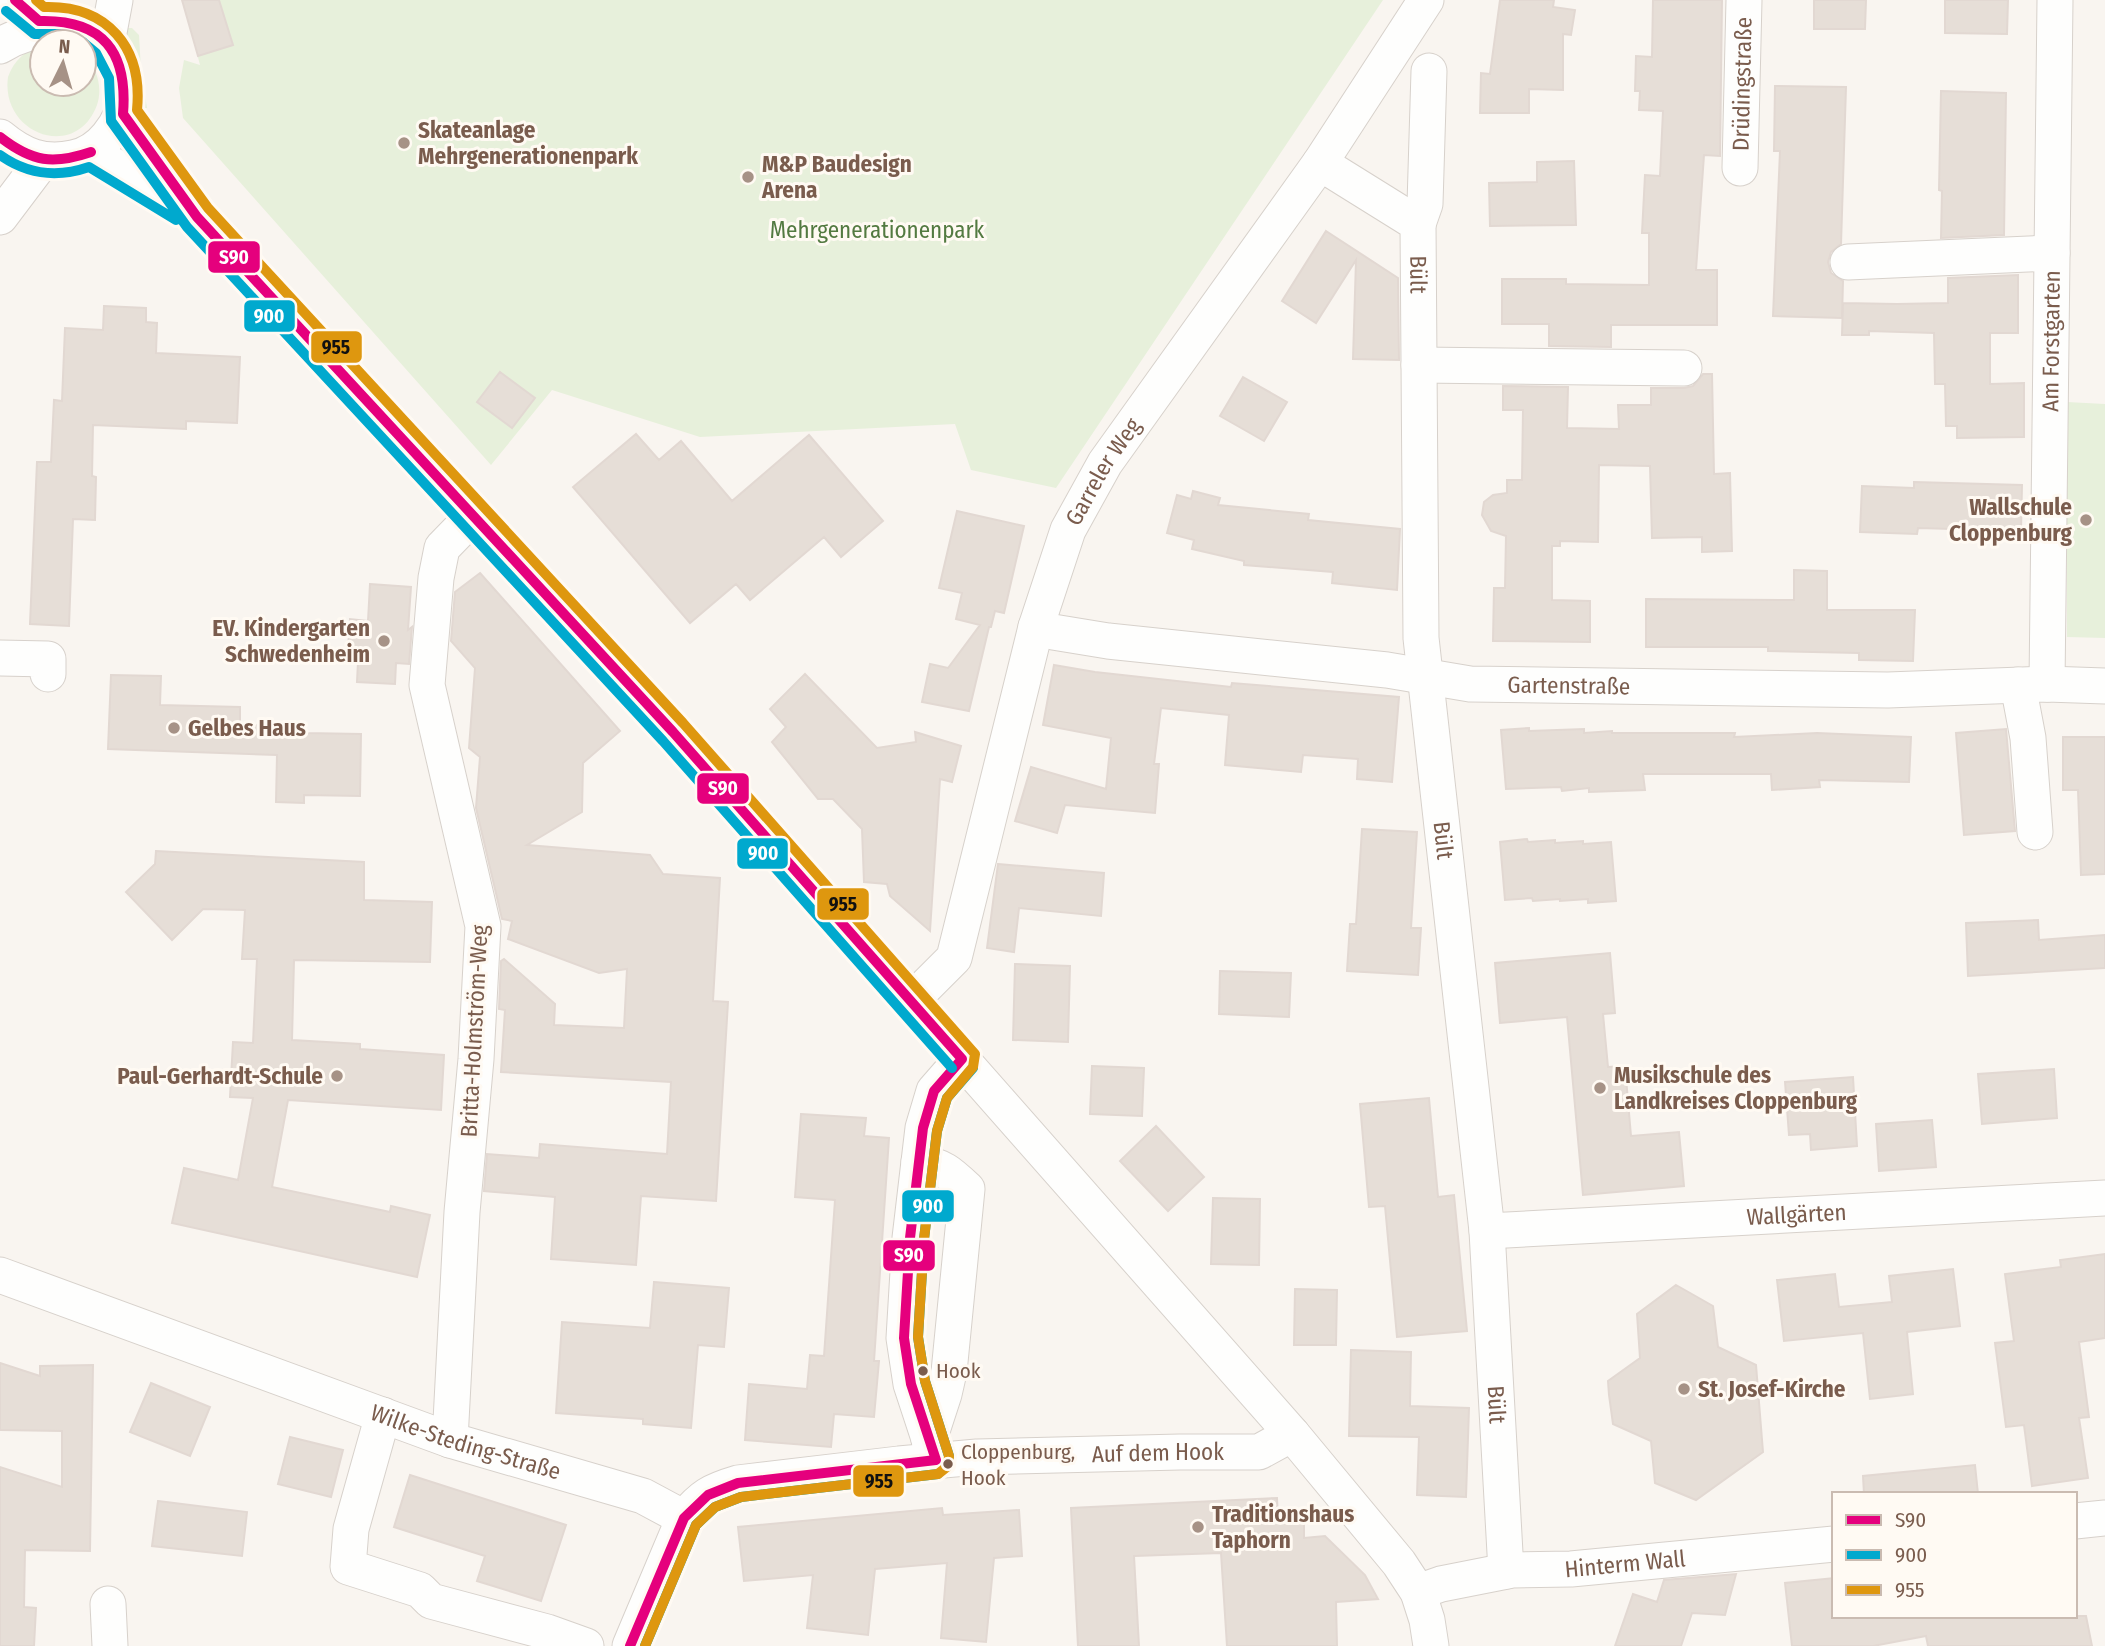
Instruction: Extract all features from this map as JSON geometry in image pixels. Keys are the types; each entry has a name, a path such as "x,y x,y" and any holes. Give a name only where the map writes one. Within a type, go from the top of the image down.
{"street":[{"path":"107,43 115,0"},
{"name":"Garreler Weg","path":"911,1001 954,958 1036,627 1068,530 1105,463 1320,163 1426,0"},
{"name":"Drüdingstraße","path":"1740,168 1744,0"},
{"name":"Am Forstgarten","path":"2035,832 2028,738 2033,684 2052,253 2055,0"},
{"path":"0,46 11,35 52,10 90,29 107,43 120,62 125,85 123,114 103,142 91,152 76,158 43,160 25,155 0,138"},
{"path":"1418,224 1425,204 1429,71"},
{"path":"123,114 197,217 673,732 1292,1434 1377,1534 1418,1592 1427,1620 1431,1646"},
{"path":"91,152 197,217"},
{"path":"0,217 43,160"},
{"name":"Bült","path":"1320,163 1418,224 1421,638 1487,1231 1506,1571"},
{"path":"1848,262 2052,253"},
{"path":"1419,365 1684,368"},
{"name":"Britta-Holmström-Weg","path":"450,1440 483,926 428,685 436,578 442,548 474,515"},
{"name":"Gartenstraße","path":"1036,627 1108,641 1387,670 1470,684 1888,690 2033,684 2105,686"},
{"path":"0,658 48,659 48,674"},
{"path":"932,1450 911,1384 904,1338 910,1238 923,1128 934,1091 962,1059"},
{"path":"919,1162 934,1164 949,1172 967,1189 949,1372 932,1450"},
{"name":"Wallgärten","path":"1487,1231 2105,1198"},
{"name":"Wilke-Steding-Straße","path":"0,1275 450,1440 643,1496 684,1518"},
{"path":"383,1415 351,1529 348,1567 420,1590 431,1601 547,1632 586,1646"},
{"name":"Auf dem Hook","path":"932,1450 1049,1454 1259,1452 1292,1434"},
{"path":"630,1646 684,1518 697,1502 712,1491 738,1483 932,1450"},
{"path":"2077,1521 2105,1518"},
{"name":"Hinterm Wall","path":"1418,1592 1441,1584 1506,1571 1571,1569 1832,1544"},
{"path":"108,1604 110,1646"}],"green space":[{"name":"M&P Baudesign Arena","path":"183,0 1383,0 1056,488 971,470 955,424 700,437 552,390 491,465 183,118 179,88 184,60 200,65"},
{"path":"126,28 132,28 139,35 147,108 139,108 125,43"},
{"path":"28,52 28,98 98,98 98,82 99,98 97,105 87,122 73,133 58,136 42,134 27,126 16,113 9,97 8,77 17,61"},
{"name":"Wallschule Cloppenburg","path":"2067,402 2105,404 2105,638 2067,637"}],"building":[{"path":"182,0 219,0 233,45 198,56"},
{"path":"1500,0 1554,0 1553,7 1575,10 1571,35 1563,34 1563,90 1529,89 1529,113 1480,113 1481,73 1490,74"},
{"path":"1653,0 1722,0 1720,156 1704,155 1696,270 1717,270 1717,325 1611,325 1611,347 1549,346 1549,324 1502,324 1502,279 1566,279 1566,284 1649,285 1649,233 1642,233 1645,175 1660,176 1663,111 1639,110 1640,91 1635,91 1636,56 1652,57"},
{"path":"1814,0 1866,0 1865,29 1814,29"},
{"path":"1945,0 2008,0 2007,34 1945,33"},
{"path":"1775,86 1846,87 1841,244 1831,252 1828,262 1831,273 1843,281 1842,318 1773,316 1780,151 1774,151"},
{"path":"1941,91 2006,93 2004,235 1941,238"},
{"path":"1574,161 1576,225 1490,226 1489,183 1537,182 1537,162"},
{"path":"1326,231 1398,278 1399,360 1353,359 1356,260 1316,323 1282,301"},
{"path":"2018,275 2018,333 1990,333 1990,384 2024,383 2024,437 1957,438 1957,426 1946,426 1945,384 1935,384 1934,333 1869,331 1869,335 1842,335 1843,303 1948,303 1948,278"},
{"path":"104,306 146,308 146,322 157,323 156,353 240,357 237,423 186,421 186,429 93,425 95,520 73,519 69,626 30,624 37,462 51,462 54,400 62,401 65,328 103,330"},
{"path":"500,372 535,398 512,428 477,402"},
{"path":"1703,374 1712,374 1714,474 1730,473 1732,551 1702,552 1702,537 1652,538 1650,466 1599,465 1598,542 1560,541 1560,546 1552,546 1552,600 1590,601 1590,642 1493,641 1494,588 1505,588 1506,536 1491,531 1482,515 1484,502 1493,495 1507,493 1507,480 1522,480 1523,410 1503,410 1503,386 1568,387 1567,428 1619,429 1618,405 1651,405 1651,388 1693,386"},
{"path":"1243,377 1287,402 1264,441 1220,416"},
{"path":"636,434 659,460 681,441 732,501 809,435 883,521 841,557 824,537 750,600 736,584 690,623 573,487"},
{"path":"1914,482 2022,485 2021,531 1918,528 1917,534 1860,532 1862,486 1914,488"},
{"path":"1193,491 1220,498 1218,505 1309,514 1308,520 1400,529 1397,590 1332,583 1333,572 1244,565 1244,561 1192,549 1194,540 1167,533 1177,495 1191,499"},
{"path":"957,511 1024,526 1004,613 995,611 989,627 969,711 922,702 930,664 948,668 980,625 956,619 962,593 939,588"},
{"path":"1794,570 1827,571 1827,610 1915,610 1913,661 1859,660 1859,653 1768,651 1768,647 1646,647 1646,599 1794,600"},
{"path":"480,573 620,731 583,763 582,812 527,845 650,855 663,874 720,878 713,1001 728,1002 716,1201 641,1196 636,1265 551,1259 555,1197 484,1191 487,1154 539,1158 540,1144 667,1154 671,1082 501,1072 505,1010 499,1009 501,961 504,959 555,1004 554,1025 624,1028 627,969 599,973 508,939 512,921 502,919 476,808 480,757 469,748 475,668 451,641 455,592"},
{"path":"370,584 411,587 409,664 396,663 395,684 357,682 358,662 347,661 350,619 368,621"},
{"path":"1054,665 1231,687 1232,683 1399,697 1392,782 1357,779 1358,759 1303,755 1301,772 1225,765 1229,715 1161,708 1154,764 1159,764 1155,813 1065,805 1057,833 1015,821 1031,767 1106,789 1111,738 1043,725"},
{"path":"805,674 877,748 916,742 915,732 961,746 952,782 940,779 930,931 890,896 887,884 864,882 862,829 833,799 818,799 772,742 786,727 770,709"},
{"path":"111,675 161,676 160,705 240,707 240,725 305,726 305,733 361,734 360,796 304,795 304,803 276,802 277,755 108,749"},
{"path":"1529,728 1529,731 1584,729 1584,733 1735,733 1734,737 1817,733 1911,737 1909,782 1819,780 1820,787 1772,790 1771,774 1643,774 1645,790 1589,792 1589,788 1562,791 1561,787 1506,789 1501,730"},
{"path":"2006,729 2015,831 1964,835 1956,733"},
{"path":"2063,737 2105,737 2105,874 2081,875 2078,790 2063,790"},
{"path":"1362,829 1417,832 1411,928 1421,928 1418,975 1347,971 1350,924 1356,924"},
{"path":"1527,839 1528,842 1555,840 1555,843 1583,841 1583,844 1611,842 1616,901 1588,903 1588,899 1505,900 1500,842"},
{"name":"Paul-Gerhardt-Schule","path":"156,851 364,862 364,900 432,902 430,962 294,960 292,1040 360,1044 360,1049 444,1055 441,1110 288,1100 272,1187 390,1212 391,1206 430,1215 417,1277 172,1223 184,1168 238,1180 253,1098 230,1097 233,1042 253,1043 257,959 242,959 245,910 203,909 172,940 126,892 155,864"},
{"path":"998,864 1104,873 1101,916 1019,908 1014,952 987,948"},
{"path":"2038,920 2039,940 2105,935 2105,968 1968,976 1966,923"},
{"name":"Musikschule des Landkreises Cloppenburg","path":"1610,953 1615,1013 1603,1014 1608,1067 1625,1066 1631,1136 1679,1132 1684,1186 1583,1195 1567,1017 1500,1023 1495,963"},
{"path":"1015,964 1070,966 1068,1042 1013,1040"},
{"path":"1220,971 1291,973 1289,1017 1219,1014"},
{"path":"1092,1066 1144,1068 1142,1116 1090,1114"},
{"path":"2054,1069 2057,1118 1982,1124 1978,1074"},
{"path":"1853,1077 1857,1146 1811,1150 1810,1134 1789,1135 1785,1082"},
{"path":"1429,1098 1438,1197 1454,1195 1467,1331 1397,1337 1385,1206 1369,1207 1360,1104"},
{"path":"801,1114 866,1118 864,1136 889,1138 874,1361 879,1361 874,1417 834,1414 831,1447 745,1440 749,1384 807,1389 810,1355 824,1356 835,1200 795,1197"},
{"path":"1932,1120 1936,1167 1879,1171 1876,1124"},
{"path":"1156,1126 1204,1177 1168,1211 1120,1161"},
{"path":"1213,1198 1260,1199 1259,1265 1211,1264"},
{"path":"2105,1254 2105,1338 2079,1342 2089,1417 2079,1418 2088,1478 2032,1486 2024,1425 2006,1427 1995,1343 2014,1341 2005,1274 2061,1267 2060,1260"},
{"path":"1953,1269 1960,1326 1907,1332 1913,1394 1870,1399 1863,1333 1784,1341 1777,1280 1835,1274 1839,1307 1892,1302 1889,1276"},
{"path":"654,1282 729,1288 724,1347 698,1345 691,1428 643,1424 643,1419 556,1413 562,1322 650,1328"},
{"name":"St. Josef-Kirche","path":"1676,1285 1713,1306 1718,1347 1756,1365 1763,1452 1696,1500 1655,1483 1651,1441 1613,1424 1609,1395 1608,1381 1640,1358 1637,1314"},
{"path":"1295,1289 1337,1290 1336,1345 1294,1345"},
{"path":"1351,1350 1411,1352 1410,1406 1469,1408 1466,1497 1417,1495 1419,1437 1349,1436"},
{"path":"0,1363 40,1376 40,1366 93,1365 90,1551 25,1550 24,1607 36,1608 34,1646 0,1646 0,1467 62,1487 62,1431 0,1430"},
{"path":"151,1383 210,1407 190,1456 130,1432"},
{"path":"290,1437 343,1450 331,1497 278,1484"},
{"path":"1975,1465 1978,1492 1864,1492 1863,1476"},
{"path":"410,1475 566,1525 541,1601 477,1581 485,1556 394,1527"},
{"path":"1277,1498 1278,1519 1304,1518 1304,1538 1325,1536 1365,1575 1378,1599 1336,1602 1337,1646 1227,1646 1221,1553 1134,1556 1139,1646 1078,1646 1071,1508"},
{"path":"158,1501 247,1512 242,1556 152,1546"},
{"path":"942,1508 943,1515 1019,1510 1022,1556 994,1558 986,1642 941,1638 947,1563 875,1569 868,1635 807,1628 813,1575 744,1581 738,1527"},
{"path":"1736,1574 1725,1615 1692,1613 1681,1646 1615,1646 1633,1594 1657,1602 1664,1580"},
{"path":"1832,1578 1832,1618 2086,1616 2092,1646 1928,1646 1926,1636 1873,1646 1792,1646 1785,1583"}],"transit line":[{"name":"S90","path":"15,0 39,21 80,26 95,33 107,44 121,73 123,114 197,217 673,732 962,1059"},
{"name":"955","path":"36,0 44,7 67,8 86,14 103,22 117,34 134,67 137,110 208,208 683,723 975,1054 973,1067 947,1098 937,1131 924,1239 918,1337 925,1381 949,1456 948,1466 938,1474 741,1497 715,1507 696,1525 645,1646"},
{"name":"900","path":"6,11 28,29"},
{"name":"900","path":"98,57 109,78 111,121 187,227 663,741 952,1068"},
{"name":"S90","path":"0,137 22,152 43,159 65,159 91,152"},
{"name":"900","path":"0,155 21,167 43,173 66,173 89,167 176,220"},
{"name":"S90","path":"936,1460 911,1384 904,1338 910,1238 923,1128 934,1091 962,1059"},
{"name":"900","path":"949,1456 925,1381 918,1337 924,1239 937,1131 947,1098 973,1068"},
{"name":"S90","path":"630,1646 684,1518 708,1495 738,1483 936,1460"},
{"name":"900","path":"645,1646 696,1525 715,1507 741,1497 938,1474"}],"place":[{"name":"Skateanlage Mehrgenerationenpark","path":"404,143"},
{"name":"M&P Baudesign Arena","path":"748,177"},
{"name":"Wallschule Cloppenburg","path":"2086,520"},
{"name":"EV. Kindergarten Schwedenheim","path":"384,641"},
{"name":"Gelbes Haus","path":"174,728"},
{"name":"Paul-Gerhardt-Schule","path":"337,1076"},
{"name":"Musikschule des Landkreises Cloppenburg","path":"1600,1088"},
{"name":"Hook","path":"923,1371"},
{"name":"St. Josef-Kirche","path":"1684,1389"},
{"name":"Cloppenburg, Hook","path":"948,1464"},
{"name":"Traditionshaus Taphorn","path":"1198,1527"}],"park label":[{"name":"Mehrgenerationenpark","path":"877,230"}]}
